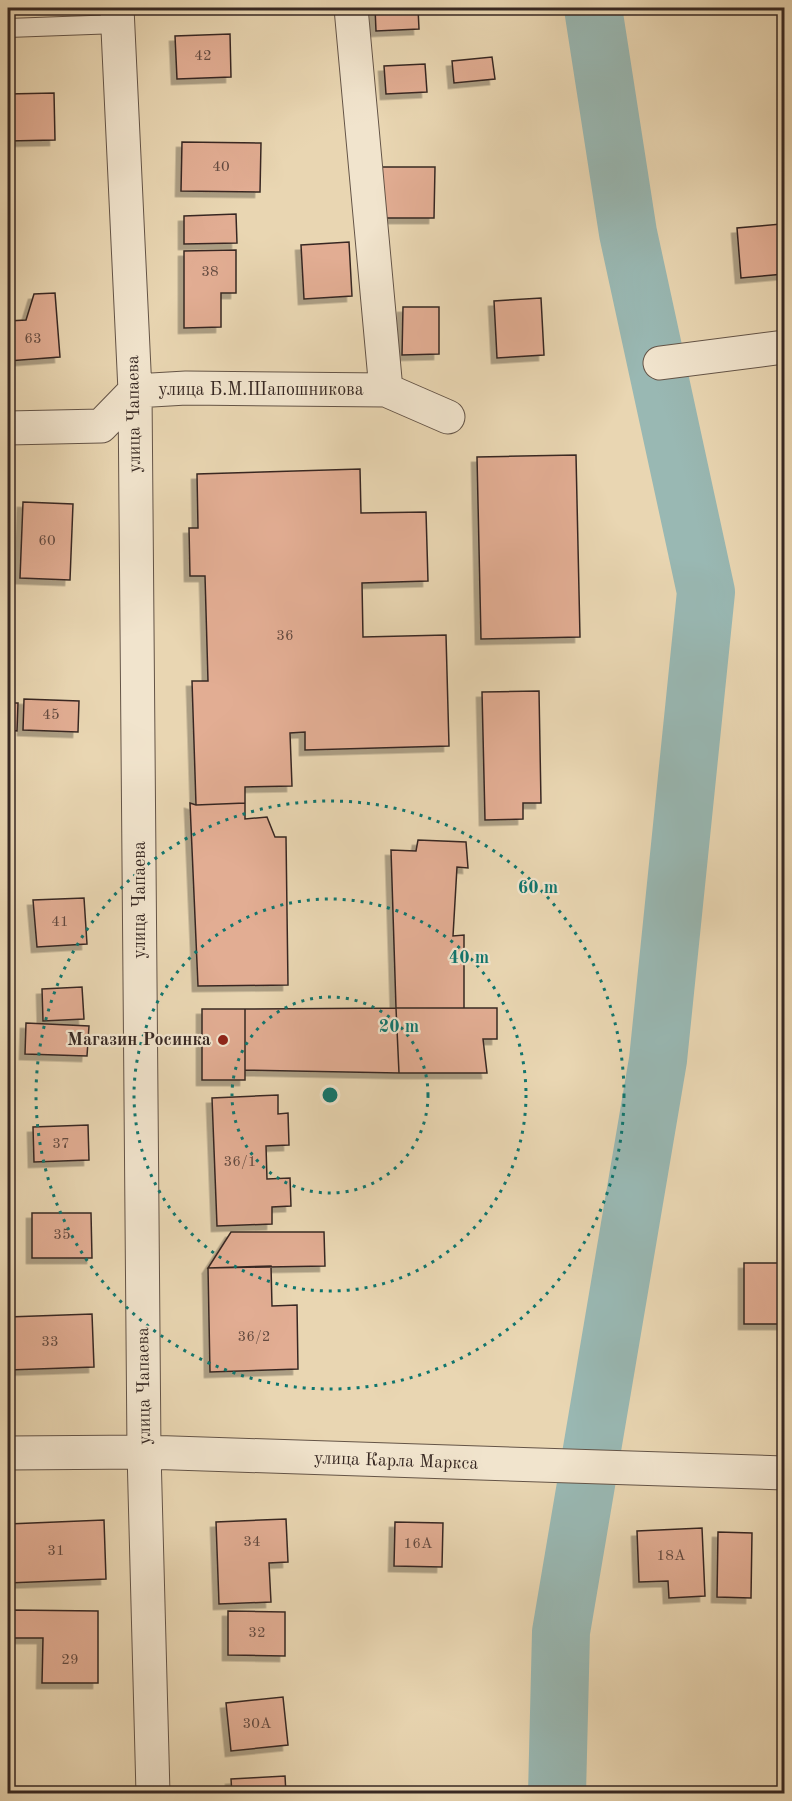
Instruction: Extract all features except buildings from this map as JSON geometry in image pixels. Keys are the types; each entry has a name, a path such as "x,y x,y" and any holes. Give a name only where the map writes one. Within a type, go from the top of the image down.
{"street":[{"name":"улица Б.М.Шапошникова","path":"351,8 386,390"},
{"name":"улица Чапаева","path":"117,16 135,391 144,1452 153,1794"},
{"path":"660,363 784,347"},
{"name":"улица Б.М.Шапошникова","path":"8,428 101,426 135,391 186,388 386,390 448,417"},
{"name":"улица Карла Маркса","path":"8,1453 144,1452 784,1473"}],"lane":[{"path":"8,28 117,16"}],"waterway":[{"path":"557,1794 561,1632 658,1060 706,592 628,233 593,8"}],"place":[{"name":"Магазин Росинка","path":"223,1040"}]}
